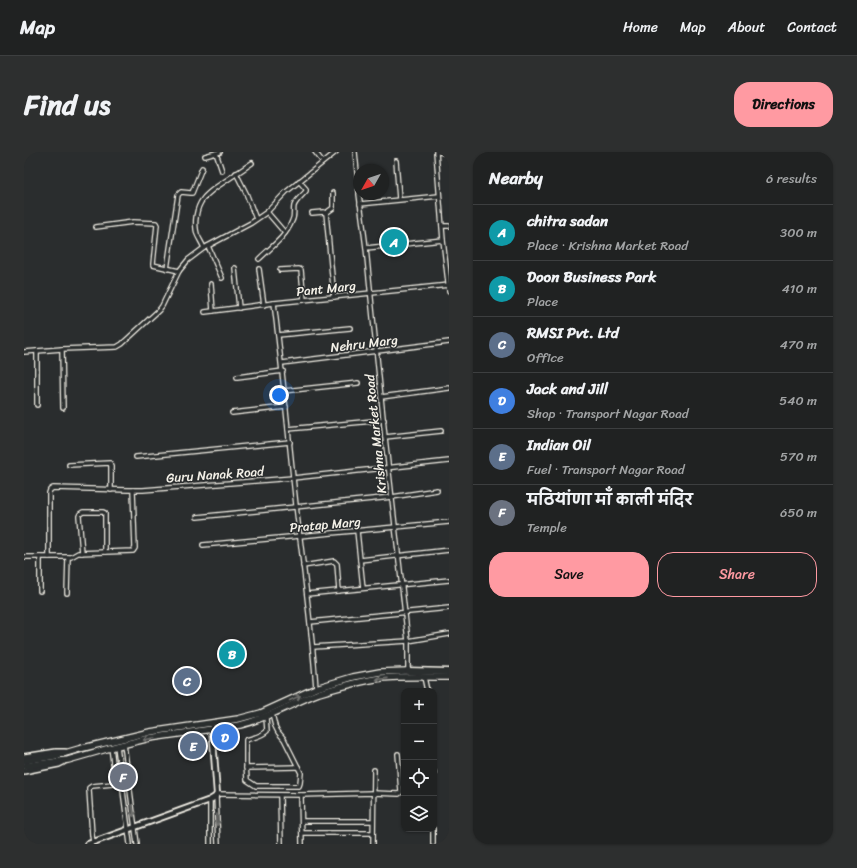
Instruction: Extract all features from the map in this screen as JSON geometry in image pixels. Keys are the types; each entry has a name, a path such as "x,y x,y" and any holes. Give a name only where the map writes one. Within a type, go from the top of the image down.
{"highway":[{"path":"24,761 56,758 68,760 114,746 212,726 261,713 316,688 353,677 380,672 449,672"},
{"path":"24,766 56,758 68,752 142,734 212,726 240,725 252,722 318,694 354,683 381,678 449,677"}],"main road":[{"path":"24,757 56,752 68,752"},
{"path":"24,771 59,764 68,760"}],"street":[{"path":"315,152 323,162"},
{"path":"24,352 62,349 114,348 122,344 159,310 179,271 188,260 206,247 251,223 267,212 286,192 336,152"},
{"name":"Krishna Market Road","path":"355,152 356,164"},
{"path":"449,153 436,152 443,240 449,291"},
{"path":"205,156 218,153 222,171"},
{"path":"396,161 399,199"},
{"path":"222,278 196,231 196,218 200,205 209,193 252,163"},
{"path":"167,269 178,195 181,192 192,193 202,168"},
{"path":"236,173 256,219"},
{"path":"259,259 285,233 293,220 295,204 306,191 299,181"},
{"path":"312,213 326,213 333,208 333,193"},
{"path":"360,204 439,196"},
{"name":"Krishna Market Road","path":"360,200 408,641 408,671"},
{"path":"267,212 285,233"},
{"path":"326,213 334,297"},
{"path":"96,227 133,222 157,223 152,264 179,271"},
{"path":"442,226 449,226"},
{"path":"366,248 443,240"},
{"path":"235,268 239,308"},
{"path":"258,269 264,305"},
{"path":"280,270 301,270 304,300"},
{"path":"211,284 213,311"},
{"name":"Pant Marg","path":"205,312 274,303 449,285"},
{"path":"274,303 283,371 296,507 313,647 316,688"},
{"path":"278,335 350,328"},
{"name":"Nehru Marg","path":"282,363 449,342"},
{"path":"62,349 63,408"},
{"path":"37,351 37,405"},
{"path":"237,377 283,371"},
{"path":"284,391 358,383"},
{"path":"381,396 449,388"},
{"path":"232,413 286,407"},
{"path":"288,430 384,420"},
{"path":"385,437 441,430"},
{"path":"136,457 290,442"},
{"name":"Guru Nanak Road","path":"49,557 49,493 52,488 133,490 293,478 449,461"},
{"path":"69,465 110,464 112,490"},
{"path":"24,557 71,557 82,553 135,550 133,490"},
{"path":"197,517 392,497 438,490"},
{"path":"82,553 79,516 83,512 105,513 105,552"},
{"name":"Pratap Marg","path":"203,545 449,522"},
{"path":"356,531 363,588"},
{"path":"360,560 449,550"},
{"path":"40,557 40,591"},
{"path":"67,593 68,557"},
{"path":"303,566 334,561 337,564 339,591"},
{"path":"307,594 449,580"},
{"path":"310,622 449,608"},
{"path":"313,647 408,641 449,634"},
{"path":"424,677 426,688"},
{"path":"272,714 275,726 284,739 301,773 300,783 299,786 256,786 247,780 246,740 259,737 267,731 278,732"},
{"path":"266,717 267,731"},
{"path":"212,726 218,844"},
{"path":"124,744 137,844"},
{"path":"114,746 115,783"},
{"path":"114,746 122,783 130,844"},
{"path":"88,844 210,800 216,795 396,794 400,792 398,754"},
{"path":"246,768 298,767"},
{"path":"373,844 374,770"},
{"path":"94,842 92,835 89,788 92,786 122,783"},
{"path":"280,795 281,844"},
{"path":"301,795 302,844"},
{"path":"210,800 210,844"},
{"path":"302,821 373,821"},
{"path":"433,832 433,844"},
{"path":"302,833 373,834"}],"place":[{"name":"chitra sadan","path":"394,242"},
{"name":"Doon Business Park","path":"232,654"},
{"name":"RMSI Pvt. Ltd","path":"187,681"},
{"name":"Jack and Jill","path":"225,737"},
{"name":"Indian Oil","path":"193,746"},
{"name":"मठियांणा माँ काली मंदिर","path":"123,777"}]}
